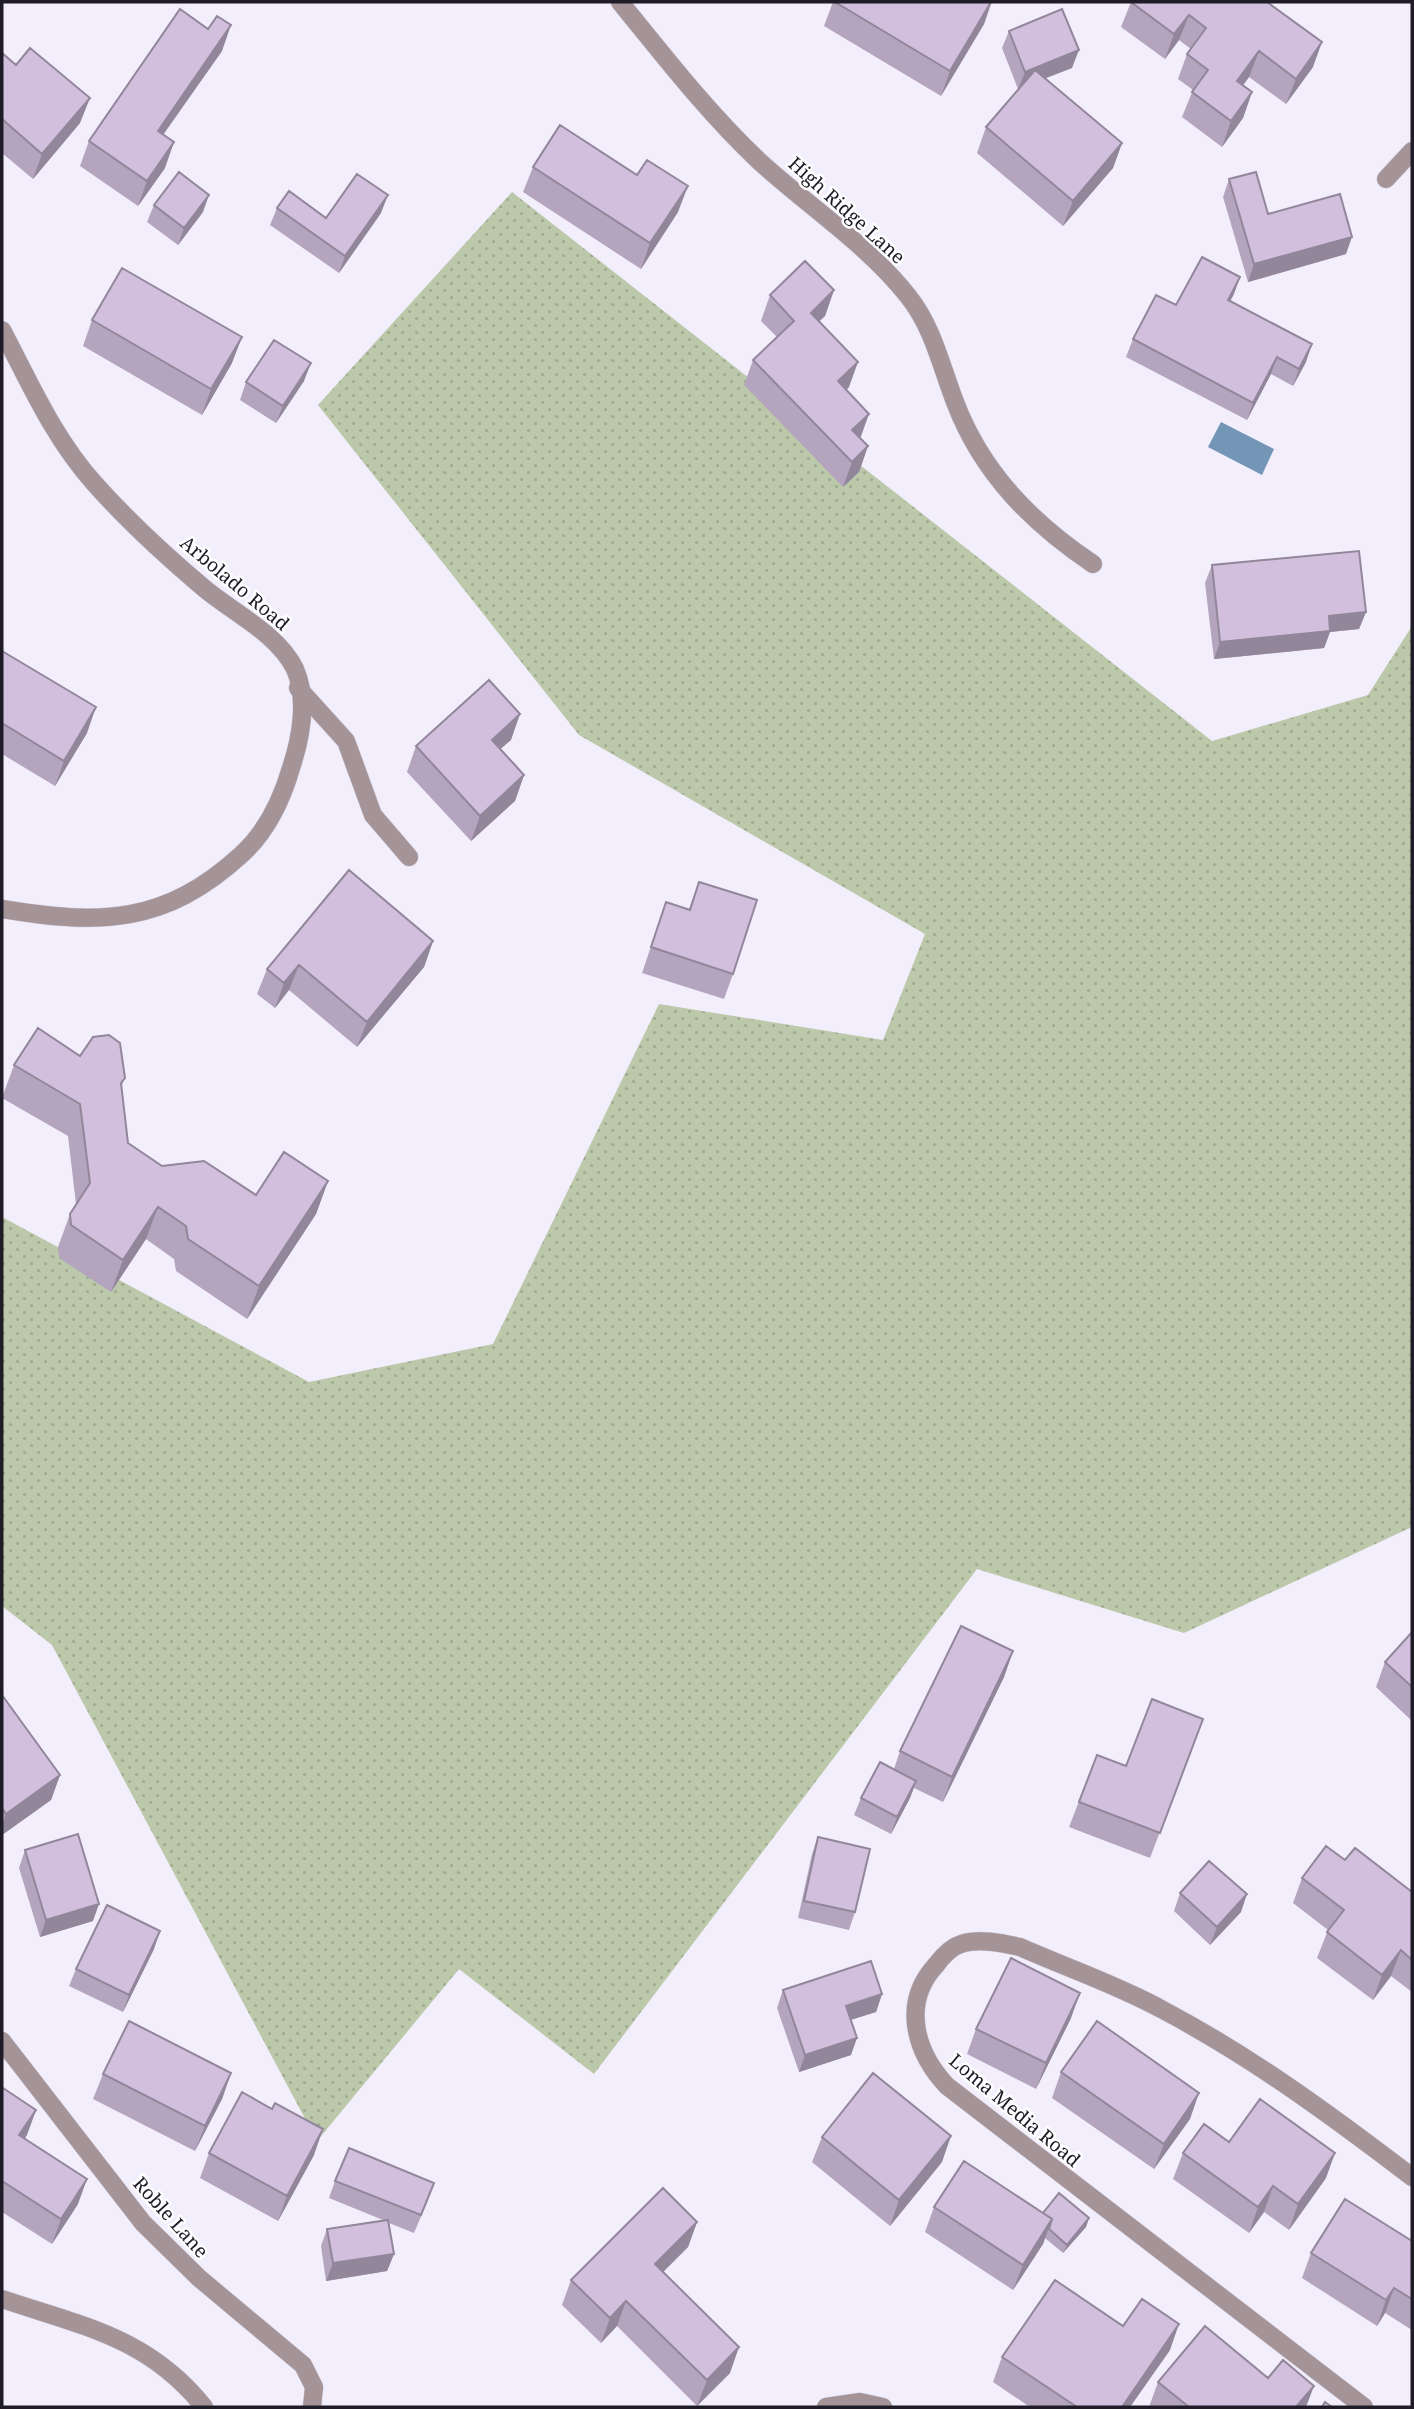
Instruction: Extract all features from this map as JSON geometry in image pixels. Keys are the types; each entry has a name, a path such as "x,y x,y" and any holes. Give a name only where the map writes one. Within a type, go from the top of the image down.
{"street":[{"name":"High Ridge Lane","path":"620,2 679,75 758,160 887,271 911,299 936,346 955,403 973,442 996,478 1040,525 1093,564"},
{"path":"1386,179 1412,151"},
{"name":"Arbolado Road","path":"2,330 52,429 71,456 96,486 203,587 285,652 296,672 303,708 298,747 284,791 252,845 220,874 181,898 140,914 94,920 2,909"},
{"path":"298,688 346,741 373,815 409,857"},
{"name":"Loma Media Road","path":"1364,2407 947,2086 922,2053 917,2036 916,2009 923,1983 939,1961 960,1944 1000,1943 1020,1947 1161,2008 1242,2054 1319,2105 1412,2177"},
{"name":"Roble Lane","path":"2,2041 143,2223 198,2278 303,2365 314,2387 312,2407"},
{"path":"2,2300 88,2325 123,2340 160,2362 186,2385 204,2407"},
{"path":"826,2407 860,2402 883,2407"}],"green space":[{"path":"512,192 1212,741 1368,695 1412,626 1412,1527 1184,1633 977,1569 594,2074 459,1969 317,2141 52,1645 2,1606 2,1217 309,1382 493,1344 659,1004 883,1040 925,934 579,735 318,405"}],"water":[{"path":"1221,422 1274,449 1262,475 1208,447"}],"building":[{"path":"835,2 991,2 950,71"},
{"path":"1131,2 1267,2 1322,42 1296,79 1259,51 1237,81 1252,92 1231,121 1192,92 1208,70 1187,54 1206,28 1189,15 1174,34"},
{"path":"180,9 208,29 217,16 231,25 158,131 174,142 147,181 89,141"},
{"path":"1062,9 1079,50 1025,72 1009,31"},
{"path":"30,48 90,98 42,154 2,119 2,53 16,65"},
{"path":"1035,70 1122,143 1073,201 986,127"},
{"path":"560,125 637,175 647,160 688,186 650,243 533,167"},
{"path":"179,172 209,195 184,228 154,205"},
{"path":"1256,172 1268,214 1340,194 1352,237 1254,264 1229,179"},
{"path":"357,174 388,195 345,256 277,208 289,191 326,218"},
{"path":"1202,257 1240,277 1228,300 1312,344 1299,369 1277,357 1253,403 1133,339 1156,295 1176,305"},
{"path":"805,261 834,290 811,313 858,362 838,381 869,414 852,430 868,446 852,462 753,360 794,321 770,295"},
{"path":"122,268 242,337 211,389 92,320"},
{"path":"274,340 311,363 283,406 246,382"},
{"path":"1359,551 1366,612 1329,616 1330,631 1220,642 1212,565"},
{"path":"2,651 96,707 64,761 2,723"},
{"path":"489,680 520,714 492,740 524,775 480,816 416,746"},
{"path":"349,870 433,941 367,1022 299,965 284,983 267,969"},
{"path":"699,882 757,900 733,974 651,947 666,902 690,910"},
{"path":"38,1028 80,1056 93,1037 109,1035 120,1043 125,1078 121,1083 128,1143 162,1166 204,1161 256,1195 284,1152 328,1181 259,1286 188,1239 186,1226 158,1207 123,1260 71,1225 70,1214 90,1183 80,1104 14,1065"},
{"path":"961,1626 1013,1651 952,1777 900,1751"},
{"path":"1412,1632 1412,1687 1385,1662"},
{"path":"2,1695 60,1775 6,1814 2,1808"},
{"path":"1152,1699 1203,1719 1160,1833 1079,1802 1097,1755 1126,1766"},
{"path":"880,1762 916,1781 897,1817 861,1798"},
{"path":"78,1834 99,1904 46,1920 25,1850"},
{"path":"818,1837 870,1849 855,1912 804,1901"},
{"path":"1326,1846 1345,1860 1355,1848 1412,1892 1412,1960 1401,1950 1382,1975 1327,1932 1344,1910 1302,1878"},
{"path":"1209,1861 1247,1894 1217,1927 1180,1893"},
{"path":"107,1905 160,1931 129,1995 76,1969"},
{"path":"1011,1958 1080,1993 1046,2063 976,2029"},
{"path":"871,1961 882,1994 846,2006 857,2038 805,2055 783,1990"},
{"path":"129,2021 231,2073 205,2126 103,2074"},
{"path":"1097,2021 1199,2093 1164,2144 1061,2072"},
{"path":"873,2073 951,2136 899,2200 822,2137"},
{"path":"3,2088 36,2110 19,2135 87,2179 61,2219 2,2181"},
{"path":"242,2092 272,2109 275,2103 323,2129 287,2196 209,2153"},
{"path":"1260,2099 1335,2153 1298,2204 1273,2186 1258,2207 1183,2153 1204,2124 1229,2142"},
{"path":"349,2148 434,2183 421,2215 335,2181"},
{"path":"964,2161 1052,2219 1023,2265 934,2207"},
{"path":"663,2188 697,2222 655,2264 739,2347 707,2380 626,2301 610,2318 571,2280"},
{"path":"1059,2193 1089,2218 1067,2245 1049,2229 1052,2219 1043,2213"},
{"path":"1345,2199 1412,2241 1412,2299 1394,2288 1386,2300 1311,2253"},
{"path":"388,2220 394,2254 333,2263 327,2229"},
{"path":"1055,2280 1123,2326 1142,2299 1179,2324 1122,2407 1077,2407 1002,2357"},
{"path":"1205,2326 1268,2378 1283,2360 1314,2386 1296,2407 1189,2407 1158,2382"}]}
